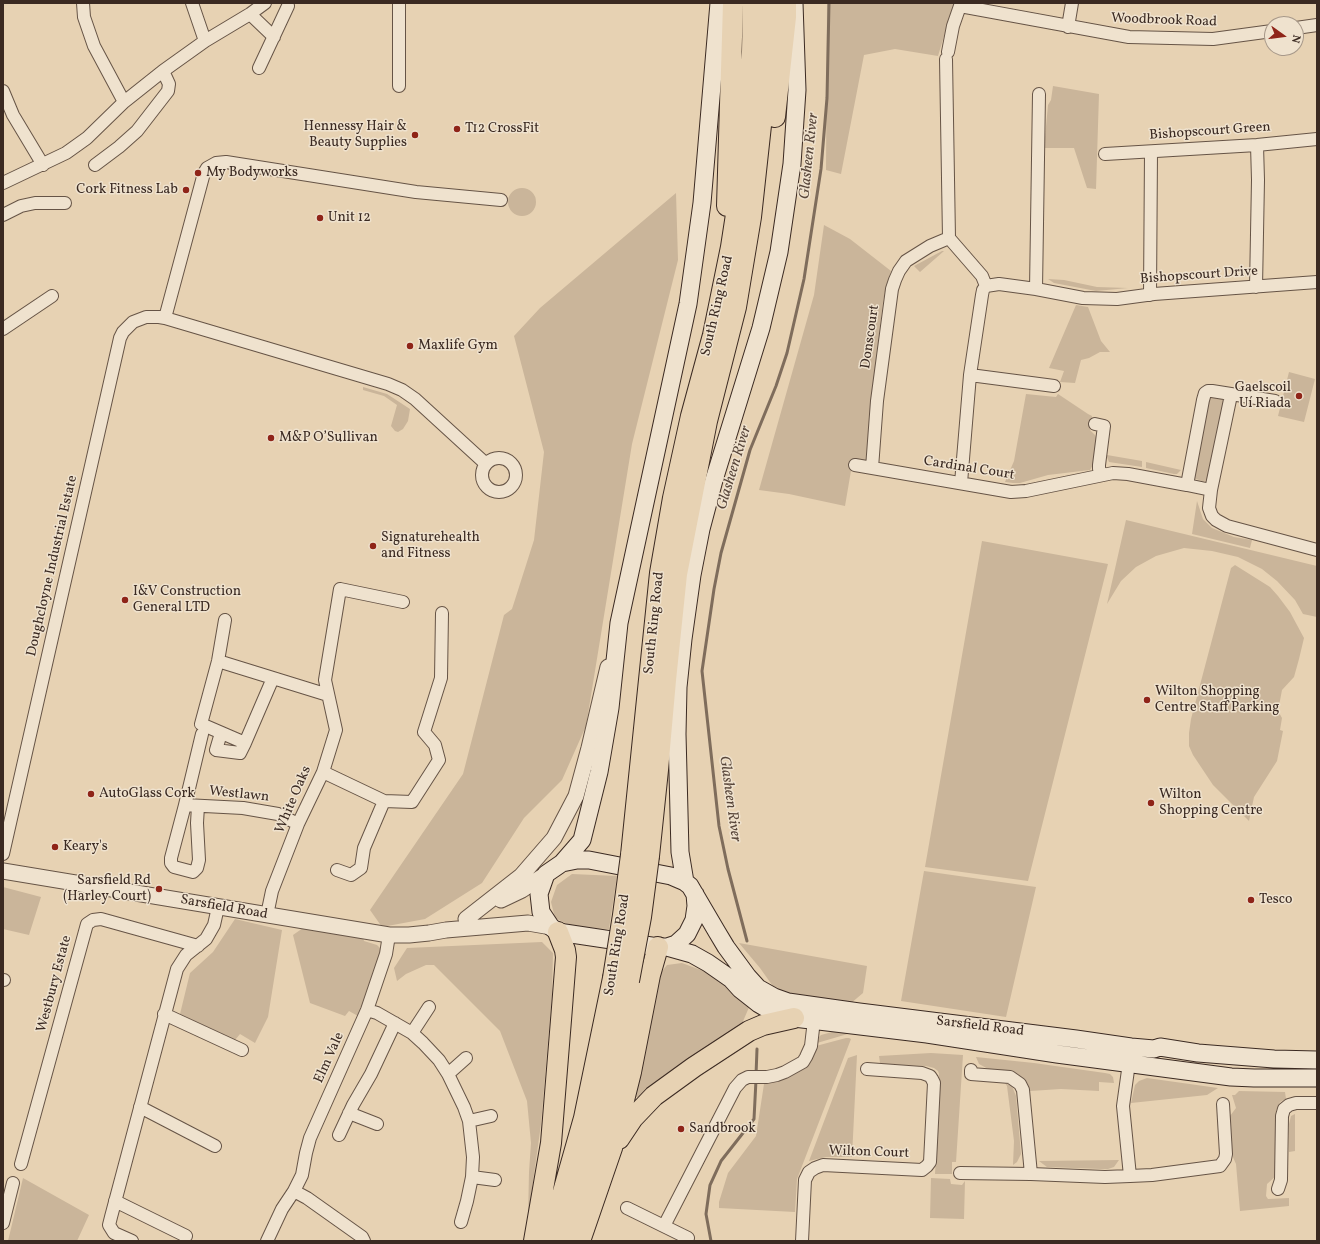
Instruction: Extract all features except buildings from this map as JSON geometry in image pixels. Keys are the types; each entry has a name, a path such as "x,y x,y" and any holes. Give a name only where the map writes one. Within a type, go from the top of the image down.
{"highway":[{"path":"713,335 726,212 733,3"},
{"name":"South Ring Road","path":"640,855 660,573 673,498 691,416 713,335 731,247 741,182 752,52 753,3"},
{"name":"South Ring Road","path":"566,1241 600,1124 620,1036 623,915 640,855 677,574 707,421 736,307 751,217 763,107 769,3"},
{"path":"736,307 760,220 775,116 786,17 786,3"},
{"path":"534,1241 551,1144 566,957 565,950 554,929"},
{"path":"580,1241 612,1148 631,1072 650,975 662,947"},
{"name":"South Ring Road","path":"546,1241 563,1192 621,979"},
{"path":"612,1148 633,1118 654,1096 694,1067 749,1030 763,1025 794,1018"}],"main road":[{"path":"554,929 541,912 539,894 546,874 562,863 582,840 599,772 610,708 619,623 688,304 702,203 719,3"},
{"path":"662,947 676,944 687,934 694,920 696,906 680,852 677,734 678,687 683,639 692,575 701,529 714,480 761,328 780,245 794,142 797,90 794,3"},
{"path":"562,863 577,860 589,860 672,876 690,888"},
{"name":"Sarsfield Road","path":"690,888 726,947 748,977 758,988 774,997 788,1002 1132,1047 1154,1049 1160,1048 1198,1053 1274,1059 1317,1060"},
{"name":"Sarsfield Road","path":"554,929 662,947 692,954 731,979 740,989 759,1004 771,1011 794,1018 927,1034 1057,1054 1231,1077 1317,1078"}],"street":[{"path":"83,3 84,17 94,46 124,102"},
{"path":"192,3 205,41"},
{"path":"3,183 66,153 87,138 124,102 163,71 205,41 250,14 265,3"},
{"path":"399,3 399,86"},
{"path":"1068,27 1072,3"},
{"path":"960,5 953,26 947,56 949,238 982,276 986,286"},
{"name":"Woodbrook Road","path":"960,5 1125,37 1213,39 1264,32"},
{"path":"259,68 288,6"},
{"path":"250,14 274,37"},
{"path":"1304,27 1317,25"},
{"path":"95,165 137,131 168,91 169,84 163,71"},
{"path":"3,91 13,115 43,165"},
{"path":"961,483 970,375 983,290 986,286 999,284 1036,288 1039,94"},
{"name":"Bishopscourt Green","path":"1105,154 1257,145 1317,139"},
{"path":"1256,287 1258,180 1257,145"},
{"path":"1150,295 1151,152"},
{"path":"166,318 204,173 208,168 216,163 226,162 416,192 501,200"},
{"path":"3,215 28,204 65,203"},
{"name":"Donscourt","path":"872,468 876,401 892,289 895,280 906,261 923,250 949,238"},
{"name":"Bishopscourt Drive","path":"1036,288 1083,298 1117,298 1317,282"},
{"path":"3,329 52,296"},
{"name":"Doughcloyne Industrial Estate","path":"3,854 120,338 123,332 133,322 146,317 166,318 388,384 402,390 420,403 486,464"},
{"path":"970,375 1054,386"},
{"path":"1187,485 1205,393 1212,391 1275,401"},
{"path":"1232,394 1211,490 1209,508 1212,516 1222,523 1234,528 1317,550"},
{"path":"1100,425 1099,469 1102,474"},
{"name":"Cardinal Court","path":"855,465 1011,492 1018,492 1112,473 1128,474 1211,490"},
{"name":"White Oaks","path":"267,915 272,891 298,824 323,772 336,730 325,680 340,589 403,602"},
{"path":"323,772 384,801 412,802 439,760 435,745 424,732 441,678 442,613"},
{"path":"225,620 218,661 201,724 245,743"},
{"path":"466,919 521,876 554,838 576,796 619,623"},
{"path":"218,661 328,695"},
{"path":"221,733 216,750 240,753 273,678"},
{"name":"Westlawn","path":"198,806 197,823 199,860 197,868 193,872 174,867 171,858 202,734"},
{"path":"337,870 351,875 361,868 364,848 384,801"},
{"name":"Westlawn","path":"185,805 243,808 278,814 298,824"},
{"name":"Sarsfield Road","path":"3,871 389,935 416,935 446,930 528,923 554,929"},
{"name":"Sarsfield Road","path":"446,930 522,890 546,874"},
{"path":"132,1241 114,1233 109,1225 177,968 186,955 206,939 214,925 218,907"},
{"name":"Westbury Estate","path":"21,1164 87,924 93,920 100,919 198,946"},
{"name":"Elm Vale","path":"267,1241 282,1209 294,1191 302,1175 310,1138 367,1010 386,954 389,935"},
{"path":"412,1033 429,1007"},
{"path":"367,1010 396,1023 412,1033 439,1060 448,1074 464,1107 469,1121 473,1157 472,1177 461,1222"},
{"path":"164,1014 242,1050"},
{"path":"664,1226 735,1088 742,1080 748,1077 767,1077 785,1072 803,1062 811,1046 814,1020"},
{"path":"339,1135 396,1023"},
{"path":"448,1074 466,1058"},
{"path":"1129,1063 1123,1106 1130,1176"},
{"name":"Wilton Court","path":"802,1241 805,1180 809,1172 818,1166 922,1170 930,1162 934,1083 930,1076 922,1073 868,1070"},
{"path":"971,1070 971,1074 1010,1077 1020,1084 1023,1090 1031,1174"},
{"path":"1278,1189 1281,1180 1282,1116 1284,1109 1289,1105 1296,1103 1317,1103"},
{"path":"960,1173 1130,1176 1152,1175 1220,1166 1225,1159 1226,1154 1223,1104"},
{"path":"140,1107 215,1146"},
{"path":"349,1113 377,1124"},
{"path":"469,1121 491,1116"},
{"path":"472,1177 495,1180"},
{"path":"3,1223 13,1183"},
{"path":"294,1191 307,1198 362,1237 364,1241"},
{"path":"115,1202 186,1236"},
{"path":"627,1208 688,1238"}],"shaded area":[{"path":"827,3 954,3 938,56 895,49 864,55 841,174 826,170"},
{"path":"1053,86 1099,94 1096,189 1087,188 1074,148 1044,148 1048,105 1051,100"},
{"path":"522,188 532,192 536,202 532,212 522,216 512,212 508,202 512,192"},
{"path":"676,193 678,260 632,444 586,726 562,780 524,818 482,883 425,919 382,927 370,910 463,774 504,615 512,609 534,540 544,452 514,336 540,308"},
{"path":"824,225 850,239 891,271 883,302 874,376 869,424 868,462 853,459 845,506 789,494 759,490 814,295"},
{"path":"944,251 920,272 914,266"},
{"path":"1048,279 1064,280 1097,287 1128,288 1096,291 1054,283"},
{"path":"1076,305 1088,307 1101,341 1110,352 1100,352 1089,358 1081,360 1075,383 1060,382 1064,371 1049,368"},
{"path":"1289,372 1315,379 1304,422 1278,416"},
{"path":"363,387 387,394 410,409 408,421 403,429 398,432 391,426 397,405 384,396 363,390"},
{"path":"1026,394 1056,397 1058,394 1092,416 1090,430 1095,435 1097,440 1093,465 1090,470 1048,475 1020,483 1005,482 1014,461"},
{"path":"1213,397 1222,399 1225,402 1208,478 1205,481 1202,481 1193,478 1209,398"},
{"path":"1107,455 1142,461 1142,467 1109,462"},
{"path":"1146,462 1181,470 1177,474 1174,474 1146,468"},
{"path":"1197,501 1203,519 1212,528 1234,537 1252,540 1250,548 1192,534"},
{"path":"1126,520 1317,566 1317,617 1303,614 1295,600 1277,581 1262,569 1238,557 1212,551 1184,548 1156,556 1136,567 1121,581 1107,604"},
{"path":"982,541 1108,564 1028,881 925,867"},
{"path":"1235,565 1270,587 1290,612 1304,638 1294,677 1282,690 1278,711 1282,718 1280,730 1283,731 1277,761 1254,797 1249,821 1213,785 1193,755 1189,746 1191,719 1231,568"},
{"path":"924,871 1036,887 1006,1017 901,1001"},
{"path":"572,874 617,876 609,929 575,928 555,918 551,902 557,885"},
{"path":"3,887 41,897 29,935 3,929"},
{"path":"235,919 282,930 268,1017 255,1043 240,1034 235,1040 180,1014 190,973 213,952"},
{"path":"303,928 363,938 364,941 377,945 381,949 358,1016 349,1011 345,1016 310,1003 293,935"},
{"path":"542,942 553,953 552,995 541,1124 528,1218 531,1143 527,1101 500,1031 434,965 426,965 406,974 397,981 394,968 407,948"},
{"path":"739,943 867,966 863,993 850,1004 777,992 760,968"},
{"path":"682,963 706,972 726,985 750,1005 741,1026 642,1098 631,1096 655,980 667,965"},
{"path":"839,1030 851,1033 817,1043 821,1035"},
{"path":"846,1038 851,1039 797,1179 795,1212 719,1208 719,1202 728,1173 756,1136 764,1084 777,1080 807,1065 816,1046"},
{"path":"931,1053 963,1055 956,1162 952,1162 952,1174 935,1174 939,1102 938,1071 934,1068 926,1066 884,1065 880,1063 879,1056"},
{"path":"857,1055 852,1157 826,1157 809,1161 848,1058"},
{"path":"976,1057 1105,1073 1110,1074 1113,1077 1114,1083 1099,1082 1099,1091 1061,1089 1030,1091 1024,1079 1015,1073 990,1070 979,1064"},
{"path":"1147,1078 1218,1088 1207,1095 1131,1103 1135,1085 1139,1081"},
{"path":"1005,1083 1012,1086 1016,1096 1021,1154 1017,1162 1013,1165 1014,1141 1007,1086"},
{"path":"1239,1091 1285,1092 1286,1099 1280,1102 1276,1111 1275,1125 1277,1173 1276,1176 1267,1184 1266,1196 1268,1199 1289,1198 1289,1206 1240,1211 1236,1164 1232,1155 1228,1121 1236,1108 1232,1095 1235,1095"},
{"path":"1295,1114 1295,1151 1289,1152 1289,1124 1291,1116"},
{"path":"1119,1160 1114,1167 1108,1169 1047,1167 1039,1161"},
{"path":"23,1178 89,1215 77,1241 8,1241"},
{"path":"931,1178 950,1179 951,1184 962,1185 965,1181 964,1219 930,1218"}],"waterway":[{"name":"Glasheen River","path":"747,941 728,869 719,826 702,671 721,553 750,450 776,386 787,353 804,279 821,169 827,98 829,3"},
{"name":"Glasheen River","path":"756,1075 757,1049"},
{"name":"Glasheen River","path":"711,1241 706,1214 710,1185 721,1161 754,1119 756,1080"}],"place":[{"name":"T12 CrossFit","path":"457,129"},
{"name":"Hennessy Hair & Beauty Supplies","path":"415,135"},
{"name":"My Bodyworks","path":"198,173"},
{"name":"Cork Fitness Lab","path":"186,190"},
{"name":"Unit 12","path":"320,218"},
{"name":"Maxlife Gym","path":"410,346"},
{"name":"Gaelscoil Uí Riada","path":"1299,396"},
{"name":"M&P O’Sullivan","path":"271,438"},
{"name":"Signaturehealth and Fitness","path":"373,546"},
{"name":"I&V Construction General LTD","path":"125,600"},
{"name":"Wilton Shopping Centre Staff Parking","path":"1147,700"},
{"name":"AutoGlass Cork","path":"91,794"},
{"name":"Wilton Shopping Centre","path":"1151,803"},
{"name":"Keary's","path":"55,847"},
{"name":"Sarsfield Rd (Harley Court)","path":"159,889"},
{"name":"Tesco","path":"1251,900"},
{"name":"Sandbrook","path":"681,1129"}]}
